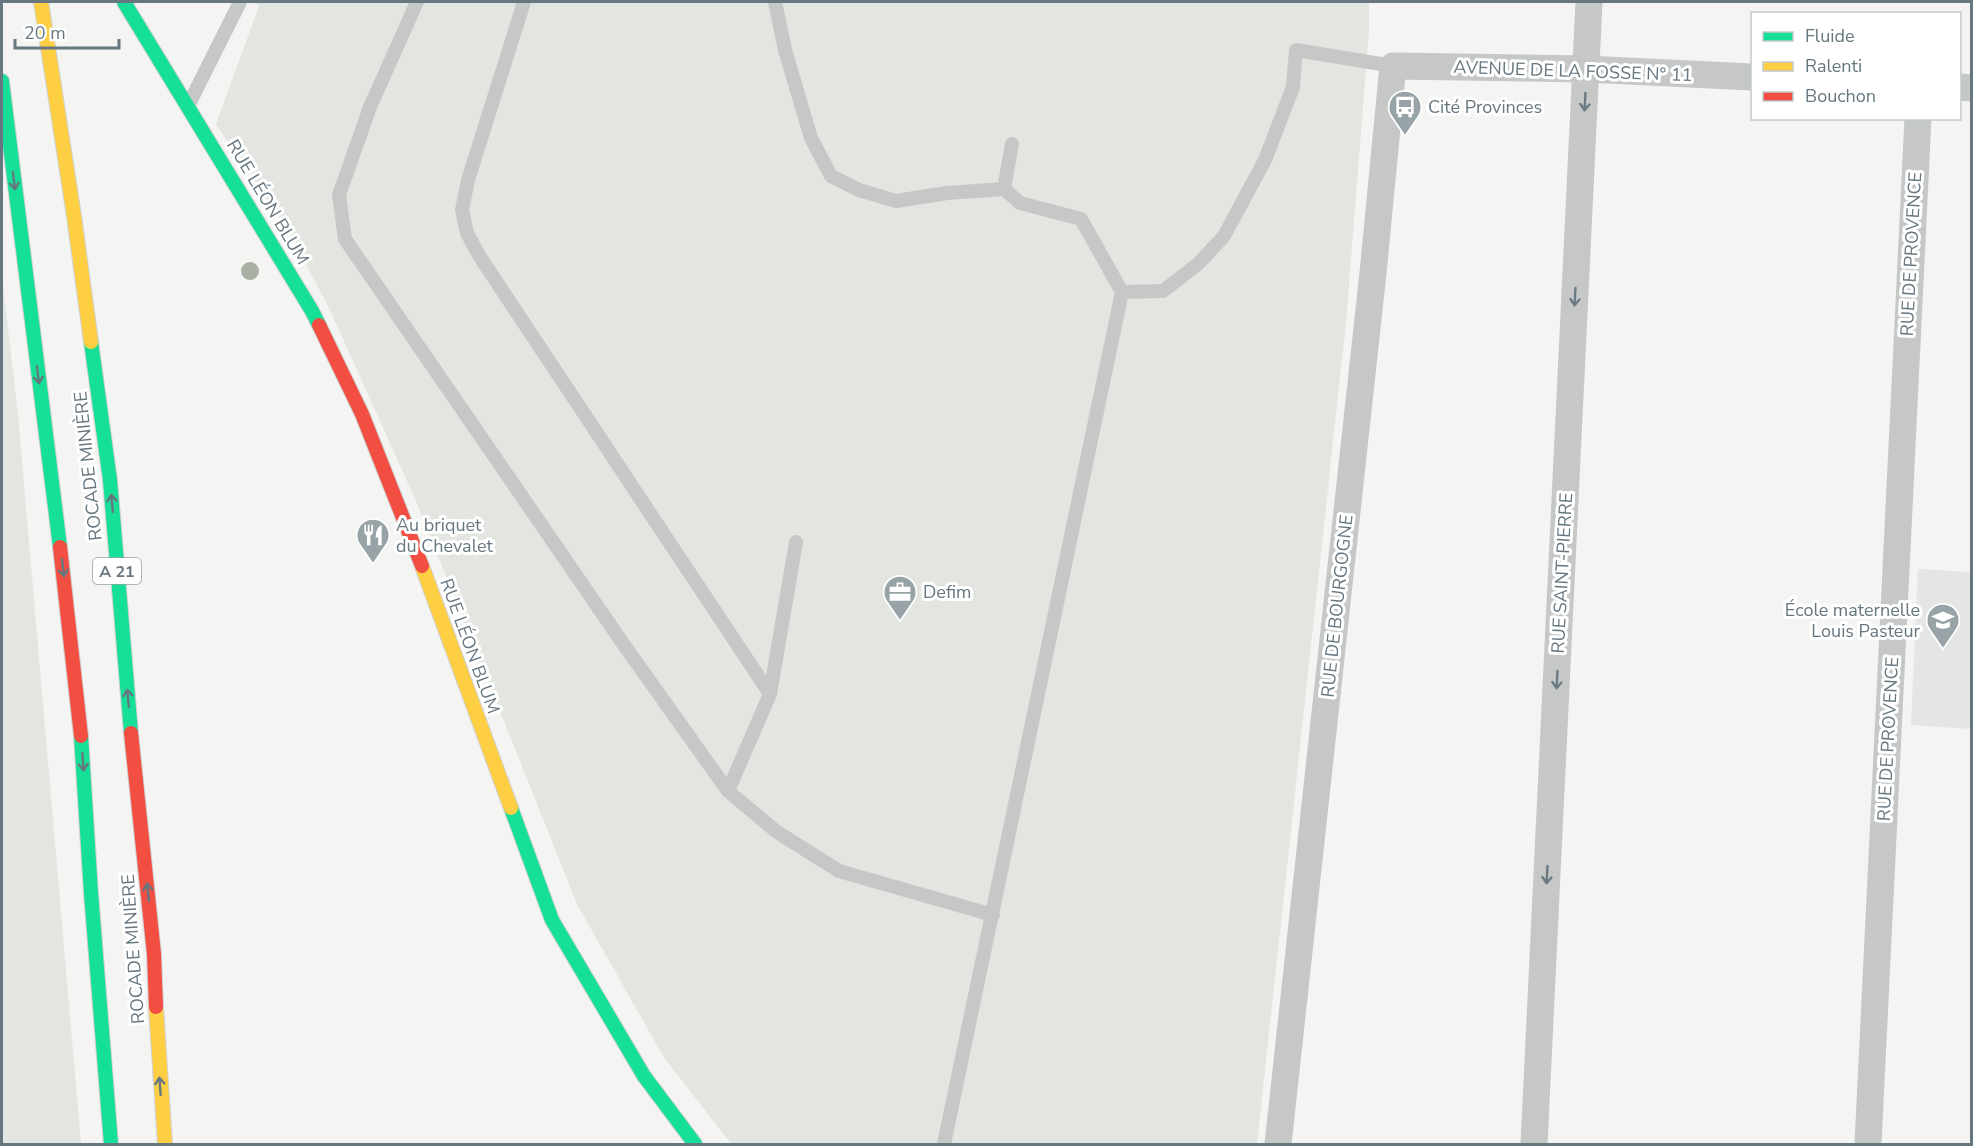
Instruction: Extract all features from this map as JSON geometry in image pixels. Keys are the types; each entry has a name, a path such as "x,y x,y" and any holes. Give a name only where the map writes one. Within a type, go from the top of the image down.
{"main road":[{"name":"ROCADE MINIÈRE","path":"41,2 74,216 110,480 128,703 154,954 165,1144"},
{"name":"RUE LÉON BLUM","path":"124,2 312,311 362,414 417,552 552,920 644,1076 695,1144"},
{"name":"ROCADE MINIÈRE","path":"2,81 70,624 83,759 111,1144"}],"street":[{"name":"RUE SAINT-PIERRE","path":"1534,1144 1588,2"},
{"name":"AVENUE DE LA FOSSE N° 11","path":"1393,66 1586,69 1751,77"},
{"name":"RUE DE BOURGOGNE","path":"1278,1144 1373,273 1393,66"},
{"name":"RUE DE PROVENCE","path":"1868,1144 1918,120"}],"lane":[{"path":"188,106 240,2"},
{"path":"417,2 370,107 339,195 345,239 624,645 728,791 777,832 839,872 993,915"},
{"path":"524,2 468,180 462,210 467,233 487,267 770,694"},
{"path":"775,2 785,50 811,138 831,176 859,190 896,201 947,193 1004,189 1020,203 1081,219 1122,291 944,1144"},
{"path":"1122,291 1163,291 1198,264 1224,236 1265,160 1293,87 1296,50 1393,66"},
{"path":"1004,189 1012,144"},
{"path":"728,791 770,694 796,542"}],"shaded area":[{"path":"254,2 1369,2 1369,31 1346,322 1257,1144 731,1144 663,1056 577,904 416,501 330,310 293,239 216,124 259,6"},
{"path":"2,277 18,415 81,1144 2,1144"},
{"name":"École maternelle Louis Pasteur","path":"1918,569 1971,572 1971,729 1911,725"}],"traffic: fast":[{"path":"124,2 319,325"},
{"path":"2,81 60,547"},
{"path":"91,342 110,480 131,733"},
{"path":"81,736 111,1144"},
{"path":"511,808 552,920 644,1076 695,1144"}],"traffic: slow":[{"path":"41,2 91,342"},
{"path":"422,566 511,808"},
{"path":"156,1007 165,1144"}],"traffic: jam":[{"path":"319,325 362,414 422,566"},
{"path":"60,547 81,736"},
{"path":"131,733 154,954 156,1007"}],"place":[{"name":"Cité Provinces","path":"1405,136"},
{"name":"Au briquet du Chevalet","path":"373,564"},
{"name":"Defim","path":"900,621"},
{"name":"École maternelle Louis Pasteur","path":"1943,649"}]}
